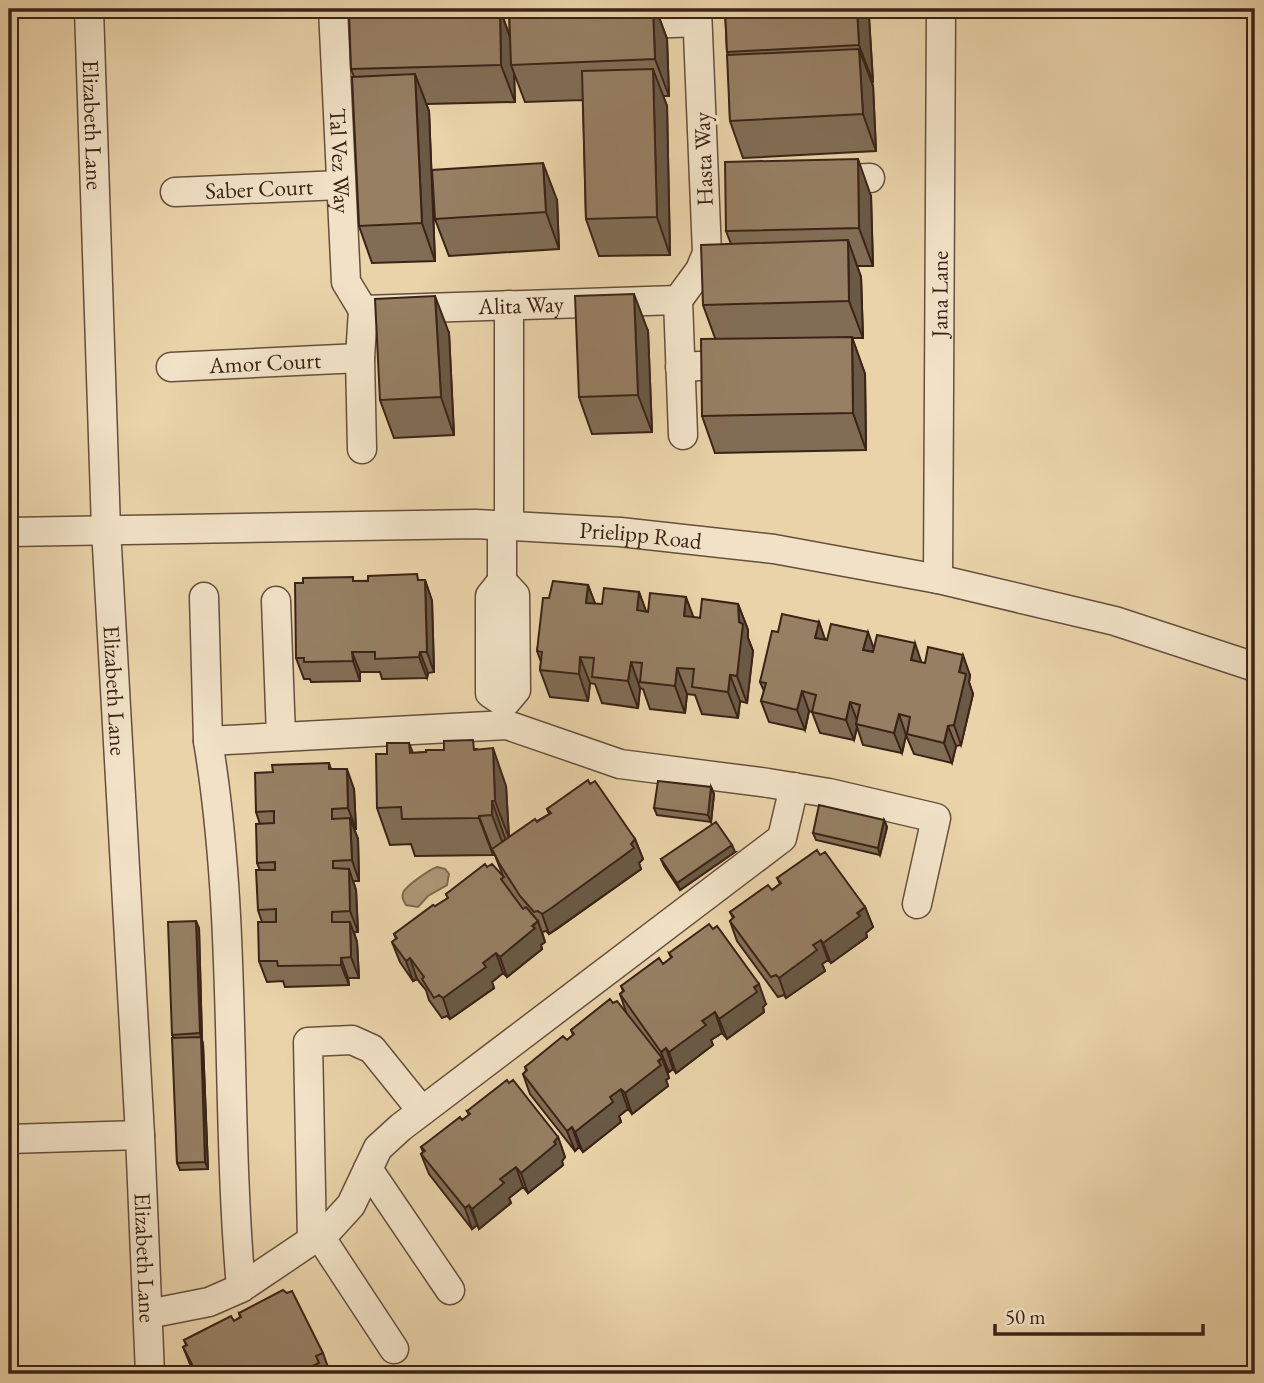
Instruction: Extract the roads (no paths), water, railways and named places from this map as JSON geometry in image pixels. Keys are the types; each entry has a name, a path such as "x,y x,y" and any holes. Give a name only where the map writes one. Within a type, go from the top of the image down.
{"street":[{"name":"Elizabeth Lane","path":"89,9 106,529 140,1135 150,1374"},
{"name":"Jana Lane","path":"938,579 942,9"},
{"path":"603,25 697,15"},
{"name":"Hasta Way","path":"678,300 700,270 707,253 718,184 697,15"},
{"name":"Tal Vez Way","path":"342,26 341,185 346,282 363,310"},
{"path":"801,181 870,178"},
{"name":"Saber Court","path":"175,192 341,185"},
{"path":"678,300 682,435"},
{"name":"Alita Way","path":"363,310 678,300"},
{"path":"506,714 516,690 515,595 502,581 509,305"},
{"path":"362,449 360,358 363,310"},
{"name":"Amor Court","path":"172,367 360,358"},
{"path":"680,367 761,363"},
{"name":"Prielipp Road","path":"9,532 505,526 620,532 774,549 938,579 1115,621 1255,667"},
{"path":"204,597 208,741 218,813 229,1002 235,1219 241,1288"},
{"path":"276,601 281,736"},
{"path":"208,741 506,714 620,764 794,787 936,818 917,904"},
{"path":"148,1314 209,1302 241,1288 330,1228 351,1205 378,1148 422,1111 782,838 794,787"},
{"path":"394,1349 316,1238 308,1042 352,1040 372,1049 422,1111"},
{"path":"9,1139 140,1135"},
{"path":"368,1169 450,1290"}]}
